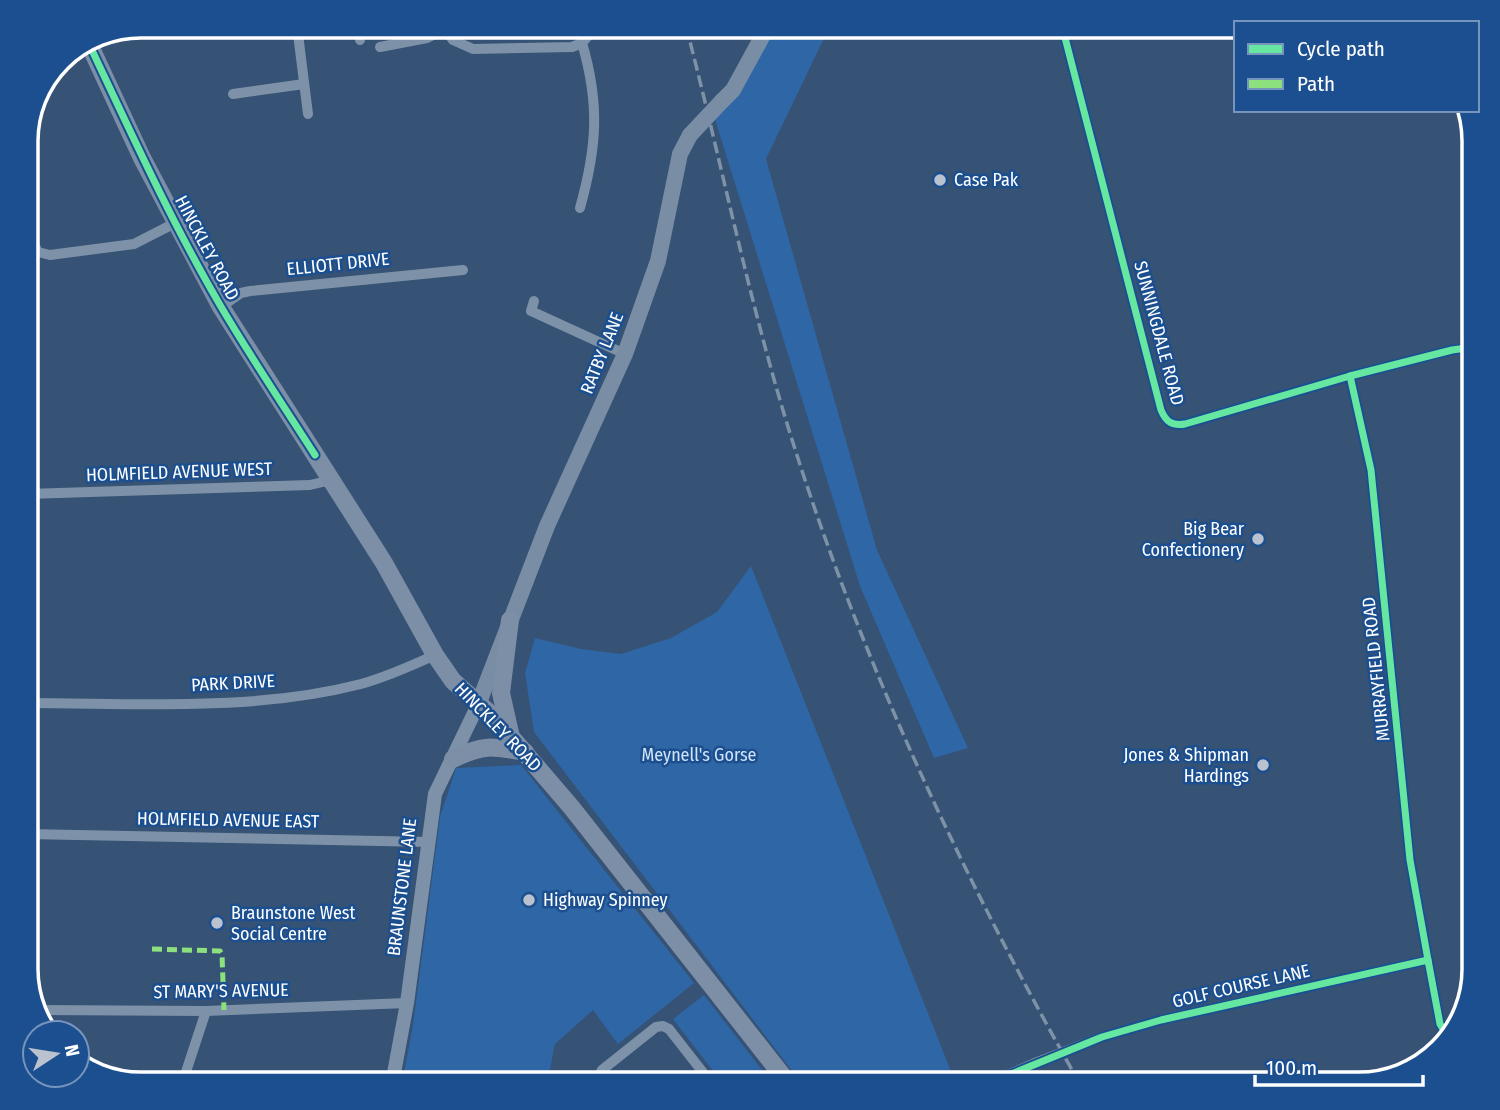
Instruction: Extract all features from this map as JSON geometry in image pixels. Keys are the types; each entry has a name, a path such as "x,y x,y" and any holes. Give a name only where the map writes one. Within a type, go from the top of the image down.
{"main road":[{"name":"RATBY LANE","path":"478,705 547,526 625,354 658,261 680,154 690,135 733,90 761,38"},
{"name":"HINCKLEY ROAD","path":"93,51 175,222 221,307 384,564 435,655 453,681 511,736 572,808 780,1072"},
{"path":"510,620 501,693 511,736"},
{"path":"453,759 476,748 486,747 525,752"}],"street":[{"path":"298,38 308,114"},
{"path":"380,47 426,38"},
{"path":"452,38 473,49 572,47 586,38"},
{"name":"SUNNINGDALE ROAD","path":"1065,38 1164,417 1177,425 1185,424 1350,376 1462,349"},
{"path":"580,208 589,176 595,121 595,96 582,43"},
{"path":"233,94 304,84"},
{"path":"39,252 50,255 134,244 175,222"},
{"name":"ELLIOTT DRIVE","path":"221,307 242,293 250,291 463,270"},
{"path":"534,301 531,311 625,354"},
{"name":"MURRAYFIELD ROAD","path":"1350,376 1371,470 1410,860 1428,960"},
{"name":"HOLMFIELD AVENUE WEST","path":"39,494 310,485 331,480"},
{"name":"PARK DRIVE","path":"39,703 222,704 275,699 362,683 435,655"},
{"name":"BRAUNSTONE LANE","path":"394,1072 407,1003 435,794 478,705"},
{"name":"HOLMFIELD AVENUE EAST","path":"39,834 429,842"},
{"path":"1428,960 1442,1028"},
{"name":"GOLF COURSE LANE","path":"1013,1072 1102,1037 1161,1020 1428,960"},
{"name":"ST MARY'S AVENUE","path":"48,1010 205,1011 407,1003"},
{"path":"186,1072 205,1011"},
{"path":"601,1072 656,1027 663,1026 669,1028 703,1072"}],"green space":[{"path":"762,38 824,38 766,159 877,550 968,748 934,758 860,586 714,116"},
{"name":"Meynell's Gorse","path":"751,566 951,1072 793,1072 534,732 525,673 535,638 581,649 621,654 671,638 717,612"},
{"name":"Highway Spinney","path":"521,765 694,983 618,1044 593,1010 555,1044 549,1072 404,1072 413,1025 440,817 456,768"},
{"path":"704,995 764,1072 714,1072 673,1019"}],"railway":[{"path":"689,38 744,265 782,407 841,583 875,669 951,838 992,921 1073,1072"}],"marked path":[{"path":"152,949 220,951 224,1010"}],"cycle path":[{"path":"1065,38 1161,410 1167,420 1173,424 1185,424 1350,376 1462,349"},
{"path":"92,51 152,177 202,273 315,455"},
{"path":"1350,376 1371,470 1410,860 1428,960"},
{"path":"1016,1072 1102,1037 1161,1020 1428,960 1442,1028"}],"place":[{"name":"Case Pak","path":"940,180"},
{"name":"Big Bear Confectionery","path":"1258,539"},
{"name":"Jones & Shipman Hardings","path":"1263,765"},
{"name":"Highway Spinney","path":"529,900"},
{"name":"Braunstone West Social Centre","path":"217,923"}]}
